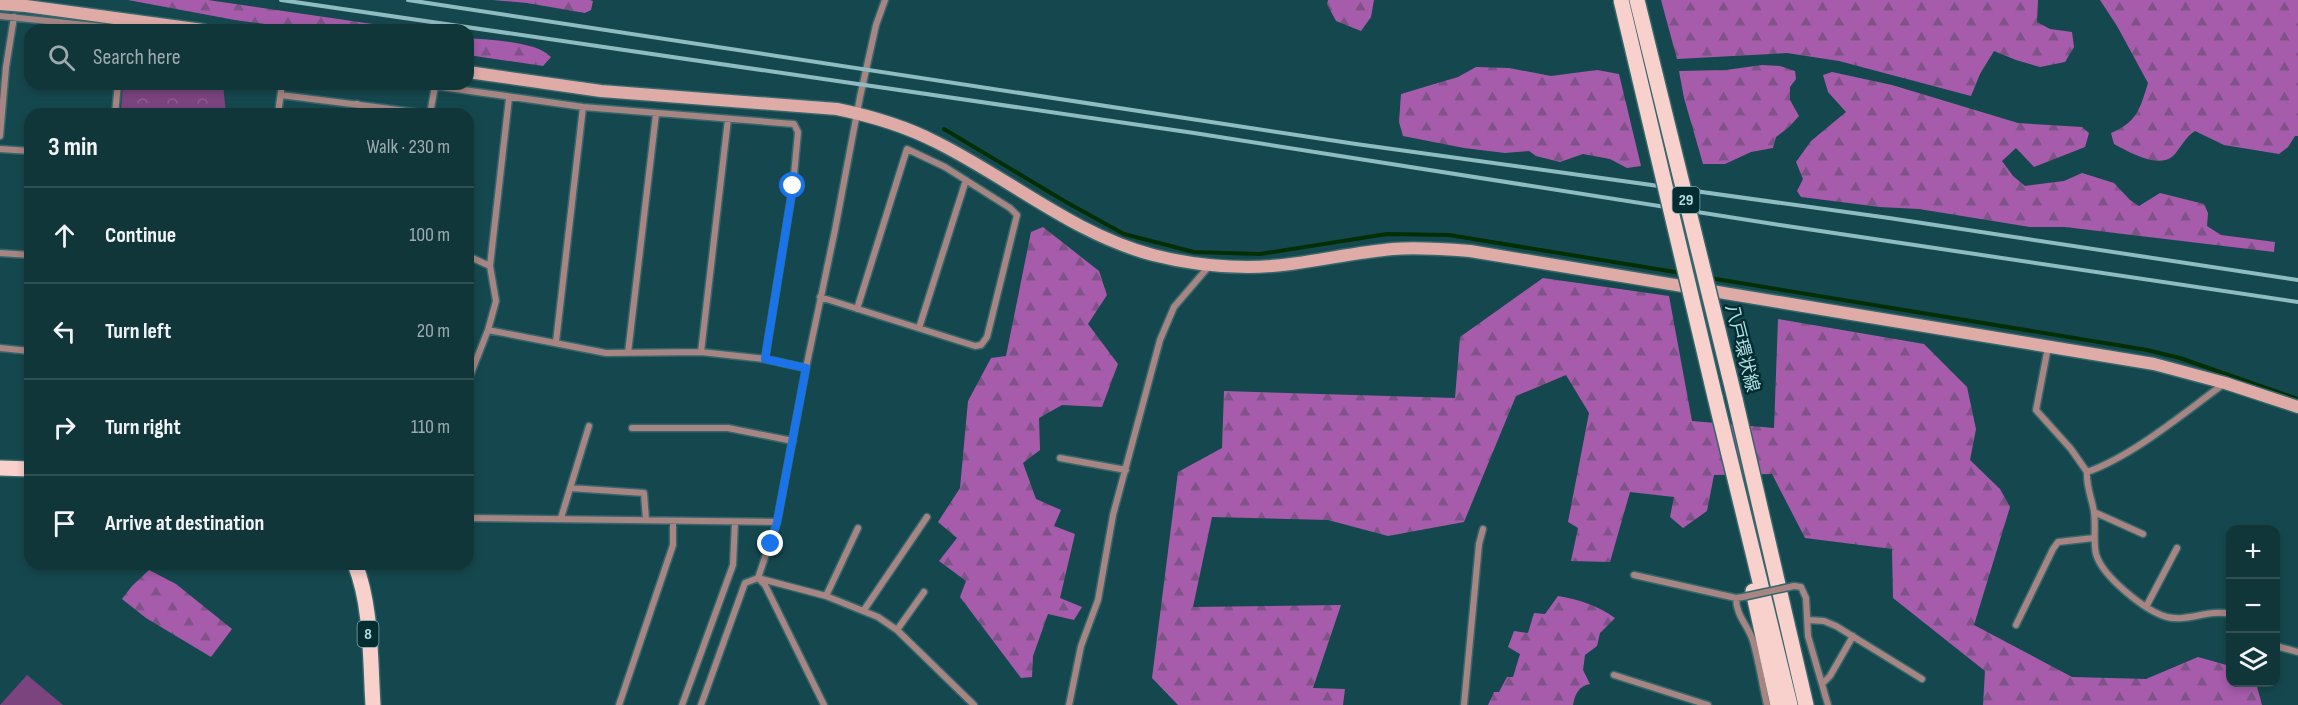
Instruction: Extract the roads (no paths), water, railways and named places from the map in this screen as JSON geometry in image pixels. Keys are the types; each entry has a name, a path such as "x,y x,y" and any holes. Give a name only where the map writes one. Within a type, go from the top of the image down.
{"main road":[{"name":"八戸環状線","path":"1621,0 1790,705"},
{"name":"八戸環状線","path":"1637,0 1735,399 1806,705"},
{"path":"0,468 24,469"},
{"name":"29","path":"1733,470 1756,614 1778,705"},
{"name":"29","path":"1755,491 1791,609 1815,705"},
{"name":"8","path":"357,570 366,608 373,705"}],"street":[{"path":"758,578 777,522 857,113 876,25 885,0"},
{"path":"0,4 159,24"},
{"path":"0,16 78,24"},
{"path":"0,136 14,17"},
{"path":"474,73 601,91 837,109 857,113 905,128 936,142 1084,228 1152,255 1210,265 1250,267 1393,249 1426,248 1470,251 2154,364 2225,383 2298,407"},
{"path":"116,108 117,90"},
{"path":"279,108 281,90"},
{"path":"431,108 434,90"},
{"path":"460,90 583,107 794,124 798,132 784,249 765,359"},
{"path":"281,95 386,108"},
{"path":"474,366 496,301 490,266 509,98"},
{"path":"357,104 357,108"},
{"path":"556,342 583,107"},
{"path":"628,353 656,114"},
{"path":"701,352 728,119"},
{"path":"0,149 24,151"},
{"path":"820,297 857,309 975,346 981,345 987,337 1017,215 945,167 907,149 857,309"},
{"path":"918,328 966,180"},
{"path":"0,253 24,255"},
{"path":"474,259 490,266"},
{"path":"1069,705 1081,646 1098,600 1113,515 1160,340 1174,307 1210,265"},
{"path":"488,330 606,353 701,352 765,359 806,368"},
{"path":"2048,346 2036,410 2071,449 2087,472 2086,483 2094,512 2094,538 2100,563 2131,596 2146,607 2168,617 2178,618 2219,611 2226,613"},
{"path":"0,348 24,350"},
{"path":"2087,472 2106,465 2127,452 2225,383"},
{"path":"561,518 589,426"},
{"path":"632,428 728,428 793,441"},
{"path":"1060,458 1125,470"},
{"path":"570,488 644,494 646,520"},
{"path":"2094,512 2143,534"},
{"path":"864,610 927,517"},
{"path":"474,518 777,522"},
{"path":"619,705 673,545 673,521"},
{"path":"682,705 733,565 735,522"},
{"path":"826,596 858,528"},
{"path":"1464,705 1479,544 1483,529"},
{"path":"2016,625 2058,542 2094,538"},
{"path":"2146,607 2177,548"},
{"path":"1634,574 1739,598 1794,586 1801,587 1806,598 1809,620 1808,636 1828,705"},
{"path":"758,578 765,585 824,705"},
{"path":"701,705 744,583 758,578 826,596 864,610 897,630 974,705"},
{"path":"897,630 924,592"},
{"path":"1739,598 1736,608 1750,631 1767,705"},
{"path":"1809,620 1830,624 1853,636 1922,679"},
{"path":"1822,684 1830,676 1853,636"},
{"path":"2280,647 2298,652"},
{"path":"1614,675 1708,705"}],"waterway":[{"path":"944,129 1124,234 1194,252 1260,254 1387,234 1449,235 1681,273"},
{"path":"1710,278 2147,350 2180,358 2298,399"}],"railway":[{"path":"281,0 446,24"},
{"path":"408,0 1356,144 1889,218 2298,280"},
{"path":"474,28 1194,133 1780,225 2298,302"}]}
